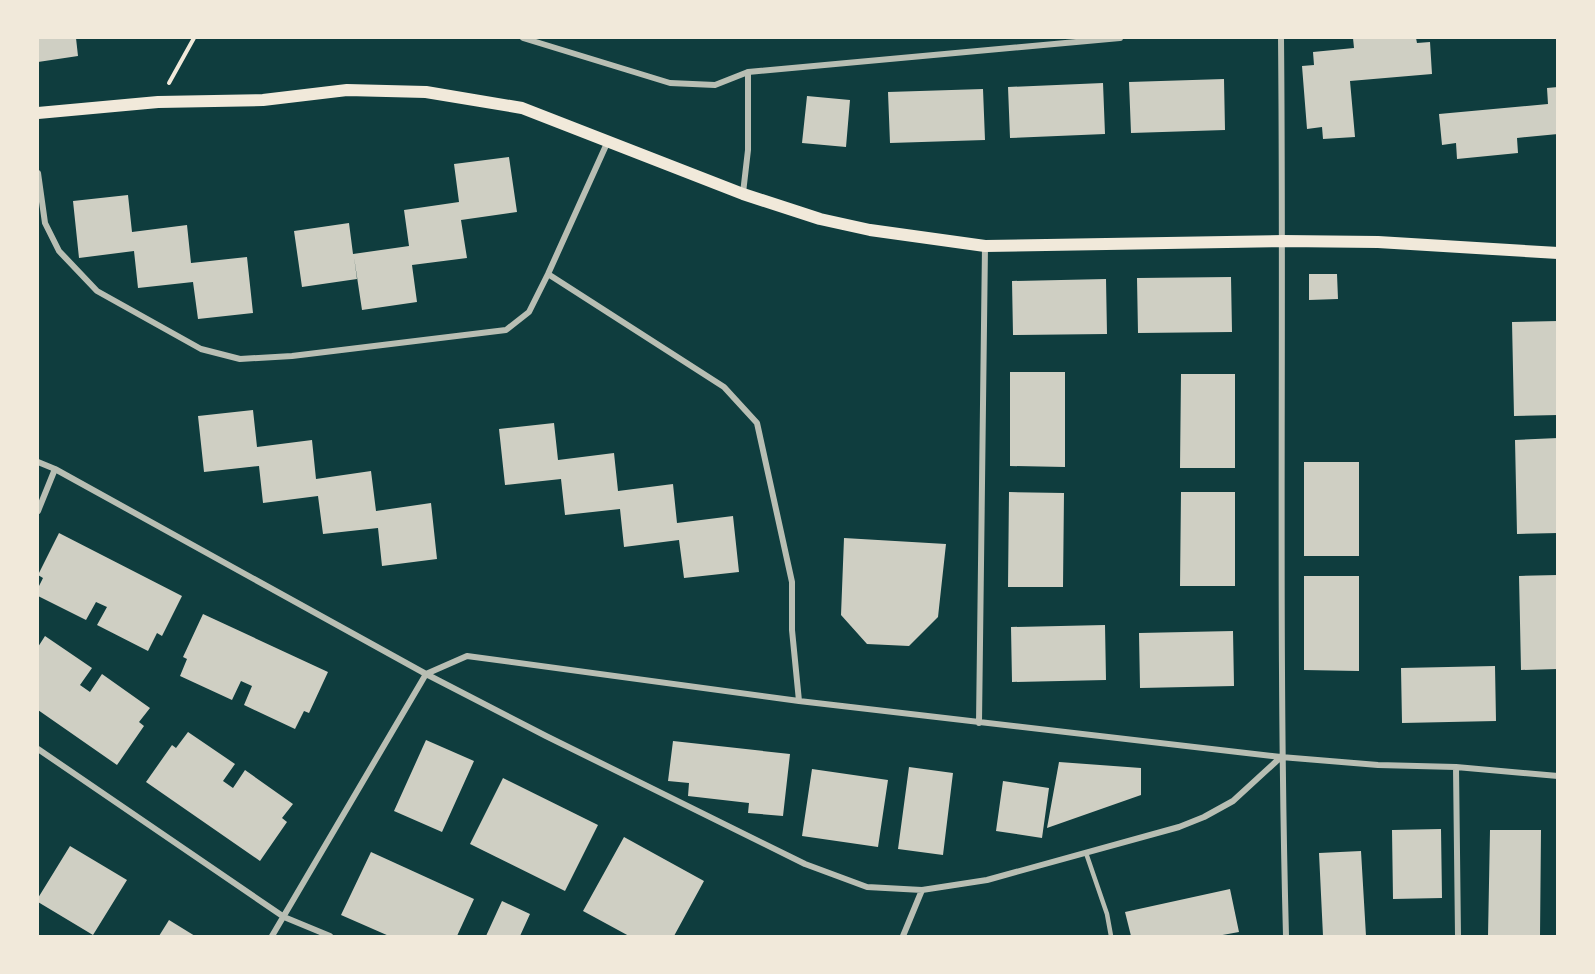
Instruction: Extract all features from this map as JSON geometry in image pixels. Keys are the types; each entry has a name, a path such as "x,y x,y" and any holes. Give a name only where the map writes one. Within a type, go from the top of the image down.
{"main road":[{"path":"38,113 158,102 263,100 347,90 426,92 522,108 743,194 820,219 870,230 985,246 1283,241 1378,242 1557,253"}],"street":[{"path":"523,38 670,83 715,84 748,72 1120,38"},
{"path":"1281,38 1283,241 1281,757 1286,936"},
{"path":"743,194 748,150 748,72"},
{"path":"38,173 45,223 59,251 98,291 201,349 240,359 292,356 506,330 529,312 608,141"},
{"path":"979,723 985,246"},
{"path":"548,274 724,387 757,423 792,582 792,630 799,701"},
{"path":"38,462 426,674 805,864 867,887 922,890 987,880 1179,827 1204,817 1233,801 1281,757"},
{"path":"38,511 54,469"},
{"path":"272,936 426,674 467,656 799,701 1281,757 1378,765 1456,766 1557,776"},
{"path":"38,749 284,917 330,936"},
{"path":"1456,766 1458,936"},
{"path":"903,936 922,890"}],"lane":[{"path":"1086,853 1107,914 1111,936"}],"path":[{"path":"158,102 194,38"}],"building":[{"path":"38,38 76,38 78,56 38,62"},
{"path":"1353,38 1416,38 1417,43 1430,42 1432,74 1350,81 1355,137 1323,139 1322,127 1307,129 1302,66 1314,65 1313,52 1354,48"},
{"path":"1224,79 1225,130 1131,133 1129,82"},
{"path":"1103,83 1105,134 1010,138 1008,87"},
{"path":"1558,87 1558,134 1517,138 1518,153 1457,159 1456,143 1442,145 1439,114 1548,104 1547,88"},
{"path":"983,89 985,140 890,143 888,92"},
{"path":"807,96 850,100 846,147 802,143"},
{"path":"509,157 517,212 461,220 467,258 412,265 417,302 362,310 354,257 357,279 302,287 294,231 349,223 353,254 409,246 404,210 459,202 454,164"},
{"path":"128,195 132,232 187,225 191,263 247,257 253,313 198,319 193,282 138,288 134,251 79,258 73,201"},
{"path":"1309,274 1337,274 1338,299 1309,300"},
{"path":"1231,277 1232,332 1138,333 1137,278"},
{"path":"1106,279 1107,334 1013,335 1012,281"},
{"path":"1558,321 1558,415 1514,416 1512,322"},
{"path":"1010,372 1065,372 1065,467 1010,466"},
{"path":"1181,374 1235,374 1235,468 1180,468"},
{"path":"253,410 257,447 312,440 316,479 371,471 376,511 431,503 437,559 382,566 378,528 323,534 318,496 263,503 259,466 204,472 198,416"},
{"path":"554,423 558,460 614,453 618,491 673,484 677,523 733,516 739,572 684,578 679,540 624,547 620,509 565,515 561,479 505,485 499,429"},
{"path":"1558,438 1558,533 1517,534 1515,440"},
{"path":"1304,462 1359,462 1359,556 1304,556"},
{"path":"1009,492 1064,493 1063,587 1008,587"},
{"path":"1181,492 1235,492 1235,586 1180,586"},
{"path":"59,533 182,596 162,636 157,633 148,651 97,625 107,607 96,602 86,620 38,596 38,588 43,578 38,575"},
{"path":"844,538 946,544 938,617 909,646 867,644 841,615"},
{"path":"1558,575 1558,669 1521,670 1519,576"},
{"path":"1304,576 1359,576 1359,671 1304,670"},
{"path":"203,614 328,672 309,713 304,711 295,729 244,705 252,686 241,681 232,700 180,676 187,659 183,657"},
{"path":"1105,625 1106,680 1012,682 1011,627"},
{"path":"1233,631 1234,686 1140,688 1139,633"},
{"path":"45,636 92,668 80,685 90,692 102,674 150,708 139,722 144,726 117,765 38,710 38,647"},
{"path":"1495,666 1496,721 1402,723 1401,668"},
{"path":"188,732 235,764 223,781 233,788 245,770 293,804 282,818 287,822 260,861 146,782 172,745 176,748"},
{"path":"426,740 474,761 442,832 394,811"},
{"path":"673,741 790,754 783,816 748,813 749,803 688,796 689,783 668,781"},
{"path":"1059,762 1141,768 1141,795 1047,828"},
{"path":"909,767 953,773 943,855 898,849"},
{"path":"812,769 888,780 878,847 802,836"},
{"path":"503,778 598,825 565,891 470,844"},
{"path":"1003,781 1049,788 1042,838 996,831"},
{"path":"1441,829 1442,898 1393,899 1392,830"},
{"path":"1490,830 1541,830 1540,936 1488,936"},
{"path":"624,837 704,881 674,936 629,936 583,911"},
{"path":"70,846 127,880 93,935 38,902 38,898"},
{"path":"1361,851 1366,936 1323,936 1319,853"},
{"path":"371,852 474,899 457,936 389,936 341,915"},
{"path":"1230,889 1239,932 1217,936 1131,936 1125,912"},
{"path":"502,901 530,914 520,936 486,936"},
{"path":"169,920 195,936 159,936"}]}
